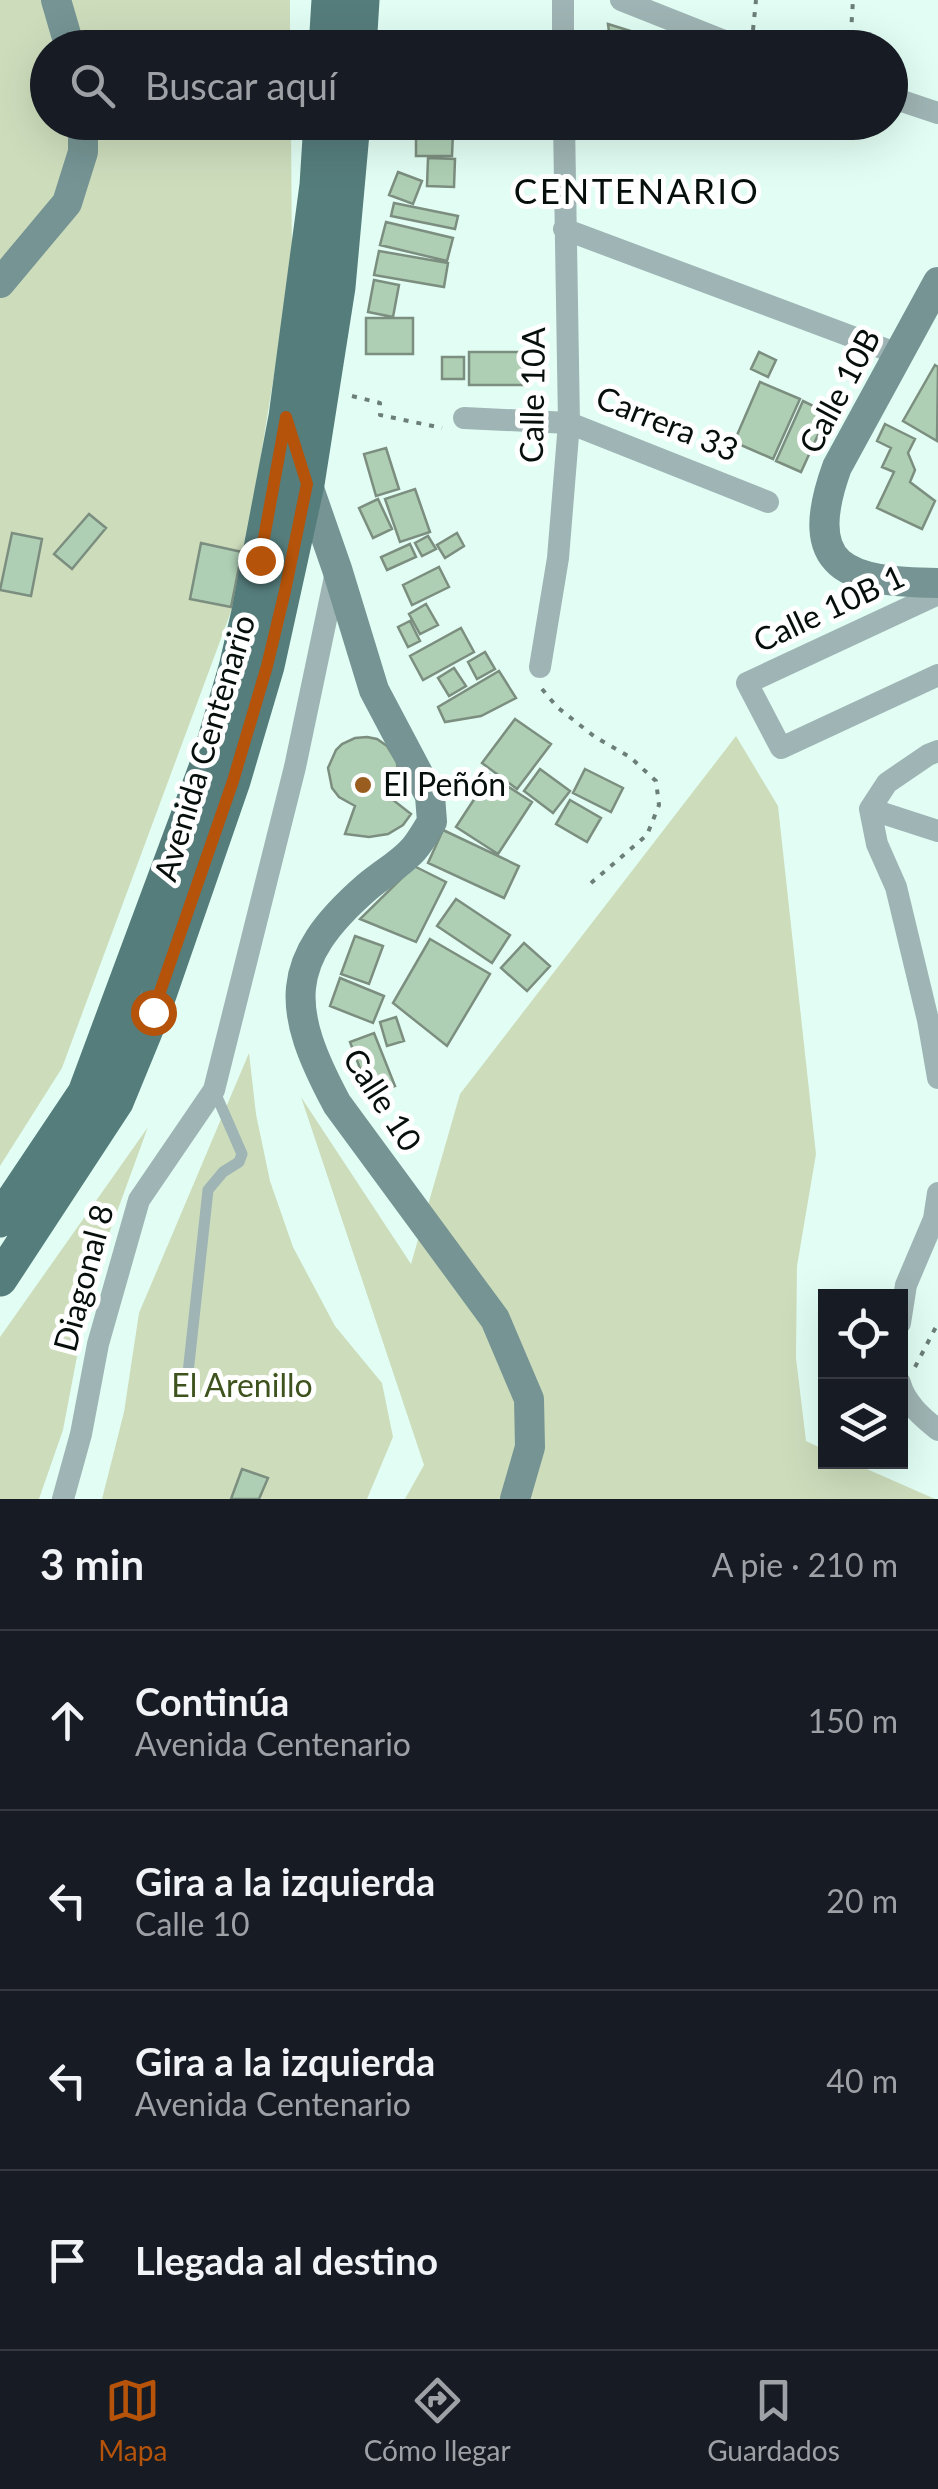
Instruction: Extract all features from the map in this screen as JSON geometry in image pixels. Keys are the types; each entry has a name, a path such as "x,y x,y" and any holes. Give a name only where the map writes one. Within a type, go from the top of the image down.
{"main road":[{"path":"327,30 329,0"},
{"path":"360,30 362,0"},
{"name":"Avenida Centenario","path":"0,1220 85,1092 209,760 249,612 286,417 320,140"},
{"name":"Avenida Centenario","path":"0,1279 97,1133 128,1077 233,781 267,666 307,484 338,287 351,140"}],"street":[{"path":"56,0 65,30"},
{"path":"563,0 564,30"},
{"path":"622,0 716,30"},
{"path":"908,103 938,112"},
{"path":"0,283 67,203 83,140"},
{"name":"Calle 10A","path":"540,667 558,558 569,422 564,140"},
{"path":"564,229 898,354"},
{"name":"Calle 10B","path":"938,282 837,467 826,504 824,540 832,556 851,572 876,580 938,583"},
{"name":"Calle 10","path":"286,417 374,690 430,796 432,822 412,852 365,889 316,939 300,984 303,1031 337,1104 495,1319 529,1399 530,1446 516,1499"},
{"name":"Carrera 33","path":"464,418 569,422 768,502"},
{"name":"Diagonal 8","path":"63,1499 81,1434 98,1344 139,1200 214,1090 295,767 337,568"},
{"name":"Calle 10B 1","path":"938,594 746,683 782,748 938,674"},
{"path":"938,751 887,783 870,809 877,844 896,887 938,1078"},
{"path":"870,809 938,831"},
{"path":"905,1289 934,1219 938,1192"},
{"path":"908,1399 938,1430"}],"lane":[{"path":"188,1373 208,1190 223,1172 239,1162 242,1154 214,1090"}],"path":[{"path":"750,30 756,0"},
{"path":"851,30 853,0"},
{"path":"323,390 380,402 380,415 459,431 464,418"},
{"path":"540,667 536,682 557,707 594,737 630,757 656,781 658,805 646,835 591,883"},
{"path":"908,1380 938,1322"}],"green space":[{"path":"0,0 290,0 290,30 30,30 30,140 291,140 292,265 239,590 62,1068 0,1166"},
{"path":"736,736 778,806 816,1154 797,1266 796,1358 806,1441 818,1447 818,1469 867,1469 935,1499 405,1499 424,1465 301,1097 411,1264 460,1094"},
{"name":"El Arenillo","path":"249,1053 270,1181 293,1247 335,1326 382,1383 393,1437 367,1499 102,1499 124,1412 139,1313"},
{"path":"148,1127 91,1283 63,1430 39,1499 0,1499 0,1337"}],"building":[{"path":"416,140 453,140 452,156 416,156"},
{"path":"428,158 455,159 454,187 427,186"},
{"path":"398,172 422,181 413,204 389,195"},
{"path":"394,203 458,216 455,229 391,216"},
{"path":"386,222 453,238 447,261 380,245"},
{"path":"379,251 448,263 444,287 374,275"},
{"path":"374,280 399,285 393,317 368,312"},
{"path":"366,318 413,318 413,354 366,354"},
{"path":"469,352 524,352 524,385 469,385"},
{"path":"759,352 776,360 768,377 751,369"},
{"path":"442,357 464,357 464,379 442,379"},
{"path":"935,365 938,367 937,441 903,421"},
{"path":"760,382 800,399 773,459 734,442"},
{"path":"803,401 828,413 801,472 776,461"},
{"path":"885,424 915,439 908,453 915,470 910,482 935,501 922,529 877,508 894,472 882,467 891,448 877,441"},
{"path":"386,448 399,489 376,496 364,454"},
{"path":"415,489 430,532 400,542 385,499"},
{"path":"378,499 392,529 373,538 359,508"},
{"path":"89,514 106,528 72,569 54,554"},
{"path":"12,533 42,539 31,596 0,590"},
{"path":"457,533 464,546 445,558 437,545"},
{"path":"428,536 436,549 422,556 415,543"},
{"path":"201,543 242,552 231,607 190,599"},
{"path":"410,544 416,557 387,570 381,557"},
{"path":"439,567 449,587 412,605 403,585"},
{"path":"426,604 438,625 420,634 409,614"},
{"path":"410,621 420,641 408,647 398,627"},
{"path":"461,628 474,652 423,680 410,656"},
{"path":"485,652 495,669 477,679 468,662"},
{"path":"454,668 466,686 449,696 438,678"},
{"path":"499,671 516,698 481,716 445,722 438,707"},
{"path":"515,719 551,744 517,789 482,763"},
{"name":"El Peñón","path":"367,737 387,746 397,762 398,781 388,796 411,814 403,825 388,834 369,837 345,834 355,806 332,788 328,768 342,744"},
{"path":"540,769 570,791 553,813 524,791"},
{"path":"585,769 623,788 611,812 573,793"},
{"path":"490,775 532,802 498,854 456,827"},
{"path":"570,800 601,818 587,842 556,824"},
{"path":"443,830 519,866 504,898 428,863"},
{"path":"414,866 446,882 416,942 360,919"},
{"path":"456,899 510,935 492,963 437,926"},
{"path":"355,936 383,946 369,984 341,974"},
{"path":"430,939 490,974 447,1046 393,1003"},
{"path":"524,943 550,966 527,991 501,968"},
{"path":"340,978 384,996 373,1023 330,1006"},
{"path":"396,1017 404,1041 387,1046 380,1022"},
{"path":"374,1033 395,1086 370,1095 350,1042"},
{"path":"242,1469 268,1478 259,1499 231,1499"}],"place":[{"name":"El Peñón","path":"363,785"}],"district":[{"name":"CENTENARIO","path":"637,192"}],"route":[{"path":"153,1012 233,781 285,591 307,484 286,417 260,560"}]}
